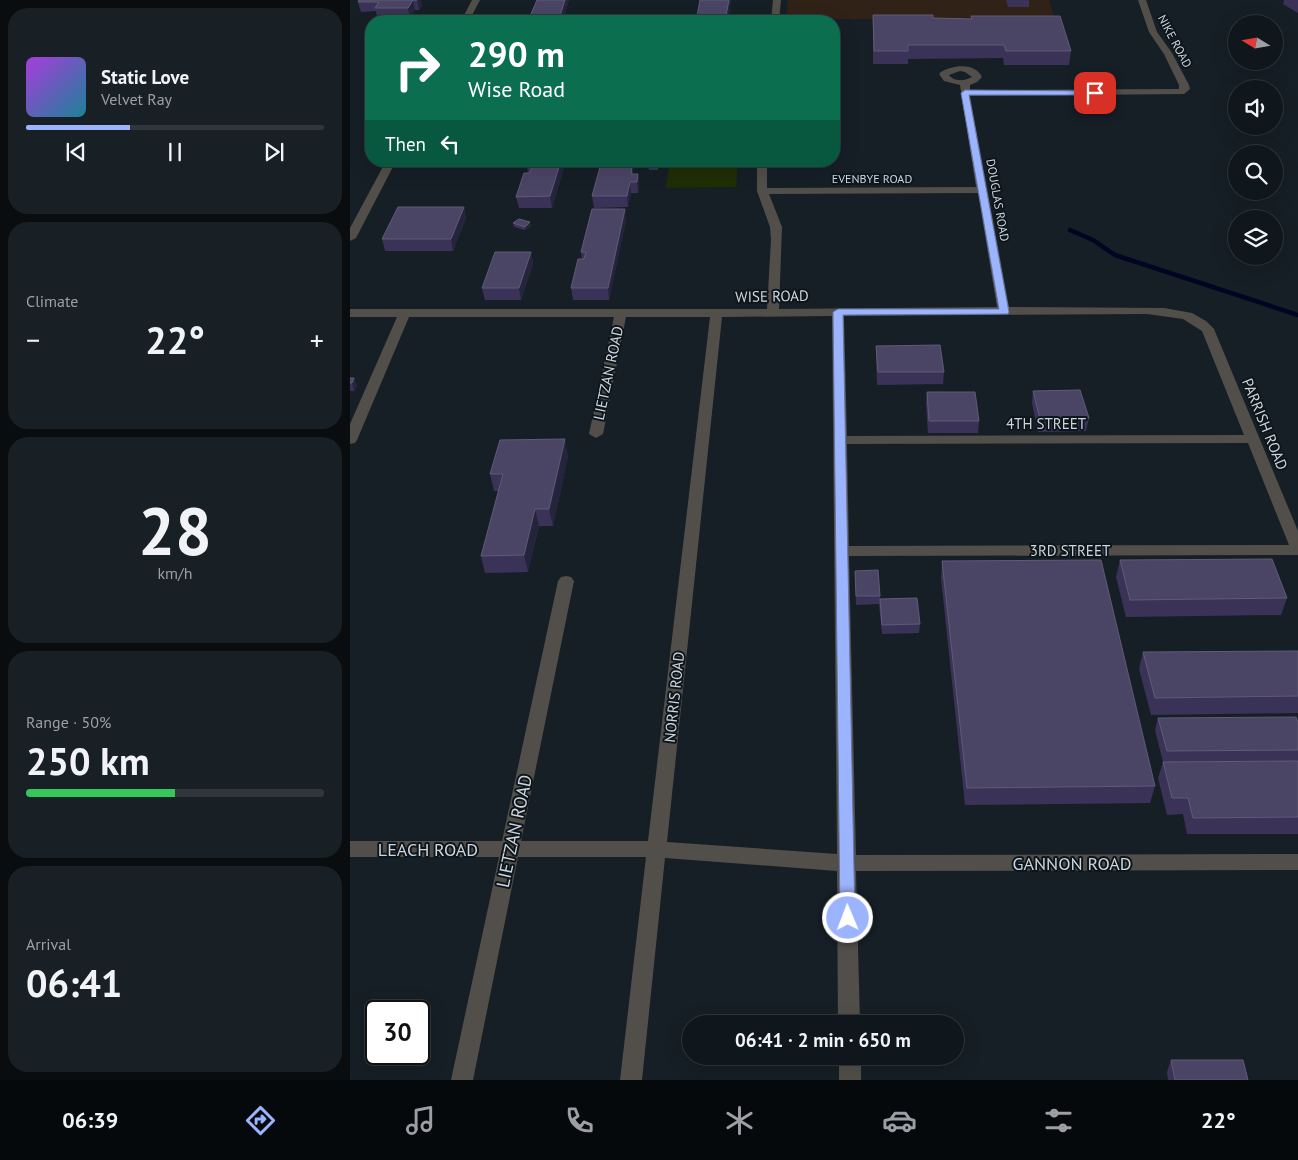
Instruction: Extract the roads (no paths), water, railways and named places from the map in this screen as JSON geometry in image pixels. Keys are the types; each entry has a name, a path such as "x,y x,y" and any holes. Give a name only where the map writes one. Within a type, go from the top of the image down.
{"street":[{"path":"468,15 476,0"},
{"path":"776,15 777,0"},
{"name":"NIKE ROAD","path":"965,88 1181,92 1185,89 1184,85 1168,53 1154,32 1142,0"},
{"name":"DOUGLAS ROAD","path":"965,88 1004,312"},
{"path":"350,238 388,167"},
{"path":"762,167 762,191 776,227 777,240 773,312"},
{"name":"EVENBYE ROAD","path":"762,191 982,190"},
{"name":"WISE ROAD","path":"350,313 1147,310 1181,314 1193,318"},
{"path":"350,440 405,312"},
{"path":"838,312 849,1015"},
{"name":"LIETZAN ROAD","path":"596,434 621,313"},
{"name":"NORRIS ROAD","path":"631,1080 716,313"},
{"name":"PARRISH ROAD","path":"1193,318 1202,323 1212,337 1298,550"},
{"name":"4TH STREET","path":"840,440 1252,439"},
{"name":"3RD STREET","path":"842,551 1298,550"},
{"name":"LIETZAN ROAD","path":"462,1080 566,581"},
{"name":"LEACH ROAD","path":"350,849 657,849"},
{"name":"GANNON ROAD","path":"657,849 847,863 1298,862"},
{"path":"850,1065 850,1080"}],"waterway":[{"path":"1070,230 1093,240 1115,255 1298,315"}]}
